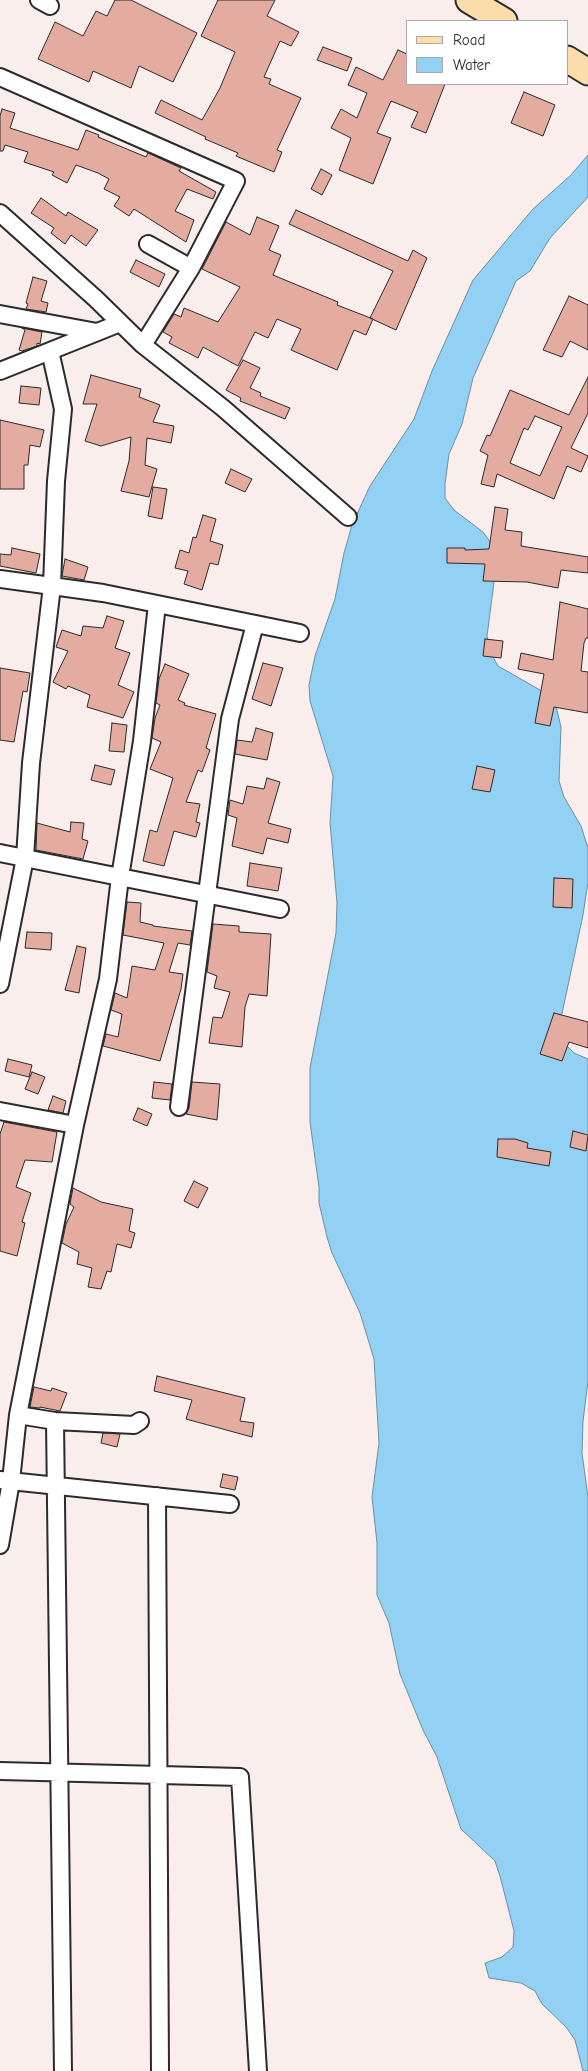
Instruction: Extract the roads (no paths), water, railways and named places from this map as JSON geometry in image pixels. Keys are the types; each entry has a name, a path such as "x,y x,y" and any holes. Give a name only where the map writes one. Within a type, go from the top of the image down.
{"main road":[{"path":"469,0 502,20"},
{"path":"568,60 588,72"}],"street":[{"path":"0,77 236,181 191,268 143,345"},
{"path":"0,212 143,345 223,408 348,517"},
{"path":"148,244 191,268"},
{"path":"0,314 97,332"},
{"path":"0,371 120,323"},
{"path":"0,984 26,858 31,763 52,586 56,481 63,409 50,351"},
{"path":"0,579 158,604 300,633"},
{"path":"0,1545 5,1481 75,1125 108,979 120,877 142,741 158,604"},
{"path":"179,1107 230,719 255,624"},
{"path":"0,853 280,908"},
{"path":"0,1111 75,1125"},
{"path":"18,1415 55,1421 134,1425 140,1421"},
{"path":"55,1421 63,2071"},
{"path":"5,1481 230,1504"},
{"path":"157,1496 160,2071"},
{"path":"0,1771 240,1777 258,2071"}],"water":[{"path":"588,155 588,197 550,238 530,271 516,281 473,378 462,424 449,454 445,484 445,498 454,510 483,532 494,547 494,582 487,636 491,653 498,666 554,698 561,727 559,781 564,797 581,826 588,848 588,882 583,915 560,1023 561,1040 574,1053 588,1059 588,1381 583,1421 582,1453 588,1497 588,2071 583,2071 575,2040 566,2027 542,2004 535,1991 521,1983 489,1978 485,1963 502,1957 513,1947 514,1931 500,1876 495,1861 461,1829 437,1757 423,1730 400,1674 389,1623 377,1595 377,1543 372,1497 379,1443 374,1359 360,1313 332,1253 327,1237 319,1203 319,1187 310,1122 310,1068 336,933 337,903 330,823 333,776 310,701 309,685 315,656 335,599 344,553 352,525 370,486 414,419 432,371 473,280 533,209 571,175"}]}
